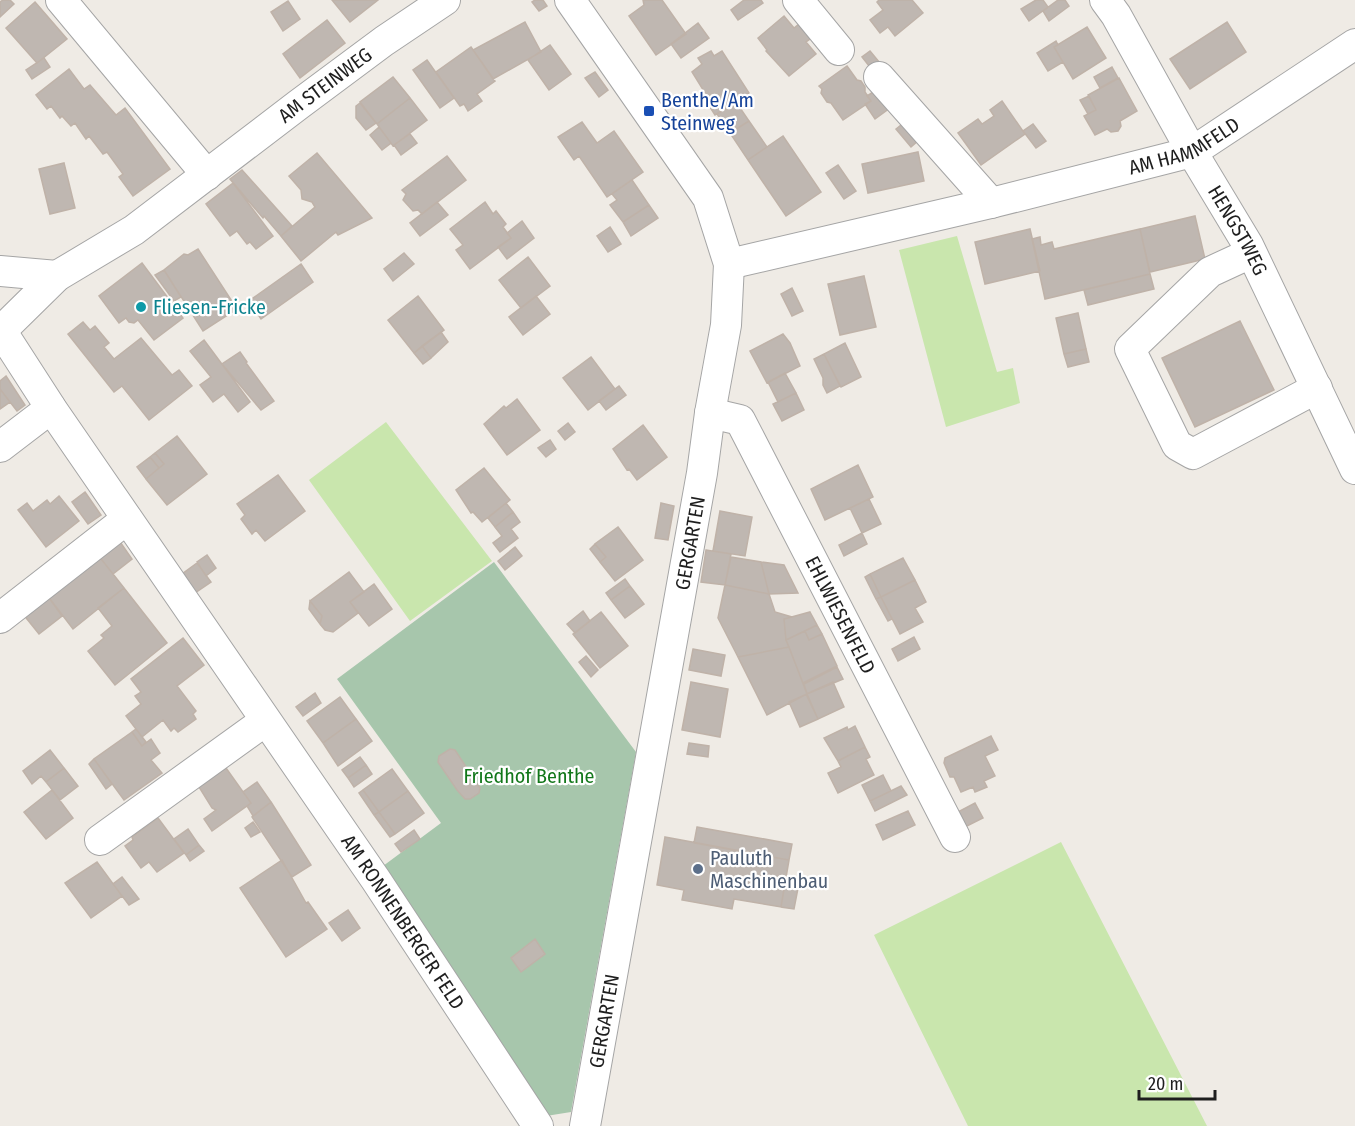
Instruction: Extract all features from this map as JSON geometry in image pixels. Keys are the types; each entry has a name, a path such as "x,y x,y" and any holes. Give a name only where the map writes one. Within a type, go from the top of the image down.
{"street":[{"path":"60,0 207,175"},
{"name":"AM STEINWEG","path":"57,276 134,230 375,48 445,0"},
{"name":"GERGARTEN","path":"570,0 708,198 729,264 726,325 700,485 585,1126"},
{"path":"798,0 839,50"},
{"name":"HENGSTWEG","path":"1118,5 1192,152 1251,253 1355,469"},
{"name":"AM HAMMFELD","path":"729,264 991,203 1192,152 1355,44"},
{"path":"879,77 991,203"},
{"path":"1251,253 1210,272 1130,349 1141,374 1177,445 1193,454 1317,388"},
{"path":"0,271 57,276"},
{"name":"AM RONNENBERGER FELD","path":"57,276 1,330 51,408 394,907 538,1126"},
{"path":"0,447 51,408"},
{"name":"EHLWIESENFELD","path":"710,413 740,420 955,837"},
{"path":"0,618 127,519"},
{"path":"100,840 265,721"}],"green space":[{"path":"957,236 997,372 1013,368 1020,403 946,427 899,250"},
{"path":"386,422 492,561 410,621 309,480"},
{"name":"Friedhof Benthe","path":"494,562 636,752 571,1112 546,1116 379,869 441,823 337,679"},
{"path":"1061,842 1207,1126 968,1126 874,935"}],"building":[{"path":"10,0 14,4 0,17 0,2"},
{"path":"332,0 378,0 350,22"},
{"path":"543,0 547,6 539,11 532,2"},
{"path":"643,0 662,0 686,34 656,55 629,16 644,5"},
{"path":"744,0 761,0 763,3 738,20 731,10"},
{"path":"879,0 912,0 923,13 895,36 888,27 880,33 870,20 883,10 877,2"},
{"path":"1036,0 1043,0 1048,7 1029,21 1021,9"},
{"path":"1058,0 1065,0 1069,6 1049,21 1043,11"},
{"path":"288,1 300,19 283,31 271,12"},
{"path":"35,2 67,39 37,63 6,28"},
{"path":"784,16 794,28 799,24 810,39 806,42 816,54 789,76 766,51 758,38"},
{"path":"327,20 345,43 300,78 283,54"},
{"path":"525,22 541,52 493,79 473,50"},
{"path":"1227,22 1246,52 1190,89 1170,59"},
{"path":"698,23 709,38 681,58 671,44"},
{"path":"1087,27 1106,58 1073,79 1054,47"},
{"path":"1056,41 1058,45 1054,47 1063,62 1048,71 1037,53"},
{"path":"550,45 571,74 549,90 528,60"},
{"path":"471,47 495,81 477,94 482,101 468,111 464,104 460,106 436,72"},
{"path":"711,51 714,56 722,51 749,93 715,115 704,98 707,96 692,72 702,64 698,58"},
{"path":"870,51 884,68 876,75 862,57"},
{"path":"44,58 50,67 32,79 26,70"},
{"path":"427,60 454,98 440,108 413,70"},
{"path":"847,66 857,80 861,81 871,101 843,120 831,103 827,102 819,86"},
{"path":"1112,67 1118,78 1100,88 1094,77"},
{"path":"69,69 84,89 90,85 116,115 125,108 170,169 133,196 119,177 123,174 107,152 103,154 89,136 86,139 75,123 71,126 62,116 60,118 51,106 47,109 36,95"},
{"path":"595,72 608,90 599,97 585,78"},
{"path":"393,77 410,98 377,124 360,102"},
{"path":"1119,78 1137,111 1120,121 1121,126 1118,131 1111,132 1107,129 1095,135 1084,116 1096,110 1088,95"},
{"path":"884,85 898,102 875,119 865,104 871,101 867,96"},
{"path":"1089,96 1096,110 1088,114 1080,100"},
{"path":"410,98 427,120 393,146 377,124"},
{"path":"1002,101 1025,134 981,165 958,133 978,119 982,124 994,116 990,110"},
{"path":"736,102 749,121 730,133 717,114"},
{"path":"360,103 376,123 366,130 356,118 356,106"},
{"path":"911,117 926,134 911,147 896,129"},
{"path":"749,121 767,147 748,160 730,133"},
{"path":"582,122 597,143 614,131 643,172 607,197 579,156 574,160 558,137"},
{"path":"1033,124 1046,141 1036,148 1023,131"},
{"path":"379,127 391,143 382,150 370,135"},
{"path":"410,134 417,143 401,155 394,145"},
{"path":"783,136 821,192 786,216 748,160"},
{"path":"918,152 924,181 868,193 862,164"},
{"path":"317,153 372,218 338,235 336,232 301,261 281,236 315,207 312,202 302,199 301,190 289,176"},
{"path":"447,156 466,180 422,214 418,210 413,211 403,200 406,194 402,190"},
{"path":"64,163 75,208 50,214 39,169"},
{"path":"838,165 856,191 844,199 826,173"},
{"path":"242,170 292,226 281,236 230,179"},
{"path":"632,180 649,205 623,222 610,205 617,200 612,194"},
{"path":"233,183 273,236 256,249 250,242 247,244 237,231 230,236 206,204"},
{"path":"437,202 448,215 420,236 410,223"},
{"path":"485,202 493,214 496,211 506,224 503,227 511,238 470,269 456,250 463,245 450,229"},
{"path":"649,205 658,218 631,236 623,222"},
{"path":"1195,216 1205,259 1150,272 1140,229"},
{"path":"522,221 534,238 507,259 498,247 511,238 507,233"},
{"path":"610,227 621,244 608,252 597,236"},
{"path":"1030,229 1040,271 985,284 975,242"},
{"path":"1140,229 1150,274 1045,299 1032,239 1040,237 1041,245 1052,242 1054,249"},
{"path":"198,249 237,309 203,331 164,270 184,254 188,255"},
{"path":"404,253 414,264 393,281 384,269"},
{"path":"528,257 550,286 521,308 499,280"},
{"name":"Fliesen-Fricke","path":"142,263 183,318 154,340 138,320 134,323 129,322 126,318 119,323 99,296"},
{"path":"301,264 313,282 261,319 249,301"},
{"path":"164,270 181,297 174,301 155,275"},
{"path":"1150,274 1154,289 1088,305 1084,290"},
{"path":"864,276 876,327 840,335 828,284"},
{"path":"792,288 803,311 792,316 781,294"},
{"path":"418,296 444,330 414,353 388,320"},
{"path":"536,296 550,314 523,335 509,317"},
{"path":"1078,313 1086,349 1064,354 1056,318"},
{"path":"1240,321 1274,390 1195,427 1162,358"},
{"path":"83,322 90,330 95,326 109,343 104,347 114,359 141,338 172,375 179,370 192,386 149,420 122,386 114,392 68,334"},
{"path":"441,332 448,342 431,358 422,346"},
{"path":"783,334 790,343 800,366 767,383 750,351"},
{"path":"204,340 250,402 238,412 224,394 213,402 200,385 211,377 190,351"},
{"path":"845,343 861,377 841,387 824,354"},
{"path":"422,346 431,358 423,364 414,353"},
{"path":"1086,349 1089,362 1068,367 1064,354"},
{"path":"240,352 274,401 261,410 222,364"},
{"path":"824,354 840,386 827,393 814,359"},
{"path":"591,357 615,389 588,410 563,378"},
{"path":"785,373 796,393 778,402 768,382"},
{"path":"6,376 25,405 17,411 0,389 0,381"},
{"path":"619,386 626,395 606,410 599,401"},
{"path":"0,389 10,402 0,409"},
{"path":"796,393 804,410 782,421 773,404"},
{"path":"517,399 540,430 507,455 484,424 504,406 506,408"},
{"path":"568,423 575,432 565,440 558,431"},
{"path":"643,425 667,457 637,480 613,449"},
{"path":"177,436 207,474 167,505 146,479 164,464 155,453"},
{"path":"550,440 556,449 546,457 538,448"},
{"path":"155,453 164,464 159,468 150,457"},
{"path":"150,457 159,468 146,479 137,467"},
{"path":"858,465 873,497 825,520 811,489"},
{"path":"484,468 510,500 482,522 473,512 471,513 456,490"},
{"path":"278,475 305,511 265,541 256,530 252,534 241,519 245,515 237,504"},
{"path":"85,492 101,515 88,524 72,502"},
{"path":"59,496 79,521 46,547 18,510 27,503 33,511 47,500 50,504"},
{"path":"869,499 881,524 862,533 850,508"},
{"path":"506,503 513,512 495,527 488,518"},
{"path":"661,503 674,506 668,540 655,538"},
{"path":"720,511 752,517 745,556 713,551"},
{"path":"513,512 520,522 511,529 518,538 500,552 493,543 502,536 495,527"},
{"path":"618,527 643,560 615,581 600,562 606,557 595,544"},
{"path":"862,533 867,544 844,556 839,545"},
{"path":"118,539 132,559 113,574 98,555"},
{"path":"595,544 606,557 600,562 590,549"},
{"path":"515,547 522,556 505,570 498,561"},
{"path":"706,550 731,554 725,585 701,582"},
{"path":"98,555 124,588 73,629 47,595"},
{"path":"207,555 216,568 206,576 197,562"},
{"path":"731,557 761,562 769,594 725,585"},
{"path":"903,558 915,580 881,597 870,574"},
{"path":"761,562 784,565 798,593 769,594"},
{"path":"197,563 211,582 195,593 182,574"},
{"path":"349,572 364,592 350,602 358,613 333,632 325,630 320,624 322,616 310,601"},
{"path":"870,574 881,597 876,599 865,577"},
{"path":"625,579 630,586 611,600 606,593"},
{"path":"915,580 926,602 915,608 923,622 900,634 881,597"},
{"path":"374,584 392,609 369,626 350,602"},
{"path":"725,585 769,594 775,612 792,617 784,619 789,647 738,657 718,618"},
{"path":"630,586 644,604 625,618 611,600"},
{"path":"124,588 167,643 115,685 88,651 104,638 101,635 112,626 98,608"},
{"path":"47,595 62,616 39,634 23,614"},
{"path":"881,597 892,619 888,621 876,599"},
{"path":"310,601 322,616 320,624 309,609"},
{"path":"583,611 590,621 575,633 567,624"},
{"path":"601,612 628,646 600,668 573,634"},
{"path":"810,612 817,625 786,640 784,619"},
{"path":"817,625 822,634 809,640 805,631"},
{"path":"805,631 809,640 822,634 837,666 803,683 786,640"},
{"path":"914,637 920,649 898,661 892,649"},
{"path":"183,638 204,665 177,686 196,711 193,714 196,719 178,732 174,728 171,731 163,720 142,737 126,716 141,704 135,696 141,692 131,679"},
{"path":"789,647 807,694 767,715 738,657"},
{"path":"693,649 725,655 721,676 689,670"},
{"path":"586,656 598,670 591,677 579,662"},
{"path":"837,667 843,679 807,694 804,684"},
{"path":"691,682 728,689 720,737 682,730"},
{"path":"833,682 844,707 818,719 806,694"},
{"path":"315,693 321,703 303,716 296,707"},
{"path":"807,694 818,719 800,727 789,702"},
{"path":"340,697 356,719 323,743 307,721"},
{"path":"356,719 372,741 338,766 323,743"},
{"path":"855,726 865,747 838,761 824,738 847,727 848,730"},
{"path":"136,729 146,742 142,746 132,732"},
{"path":"132,732 142,746 151,739 160,753 151,760 162,773 124,800 94,759"},
{"path":"991,736 998,750 985,756 995,776 984,781 987,787 975,792 973,787 961,792 954,777 950,777 944,763 945,758"},
{"path":"689,743 709,746 708,757 687,754"},
{"path":"865,747 870,757 866,759 874,775 838,793 828,773 841,767 838,761"},
{"path":"450,749 455,750 480,788 479,793 470,799 465,799 457,790 438,762 439,756"},
{"path":"50,750 64,768 46,782 41,776 32,784 23,771"},
{"path":"360,757 366,765 348,778 342,770"},
{"path":"94,759 112,784 106,789 89,764"},
{"path":"366,765 372,774 354,787 348,778"},
{"path":"64,768 78,786 60,800 46,782"},
{"path":"226,768 251,803 212,831 204,819 216,810 212,808 199,787"},
{"path":"392,769 408,791 379,812 363,790"},
{"path":"883,775 891,791 870,801 862,785"},
{"path":"257,782 271,802 253,816 247,806 251,803 243,792"},
{"path":"901,786 907,795 875,811 870,801"},
{"path":"52,790 73,818 46,839 24,812"},
{"path":"363,790 379,812 374,815 359,793"},
{"path":"408,791 424,813 395,834 379,812"},
{"path":"271,802 311,865 292,877 252,817"},
{"path":"975,803 983,818 961,829 954,814"},
{"path":"908,811 915,825 883,840 876,825"},
{"path":"379,812 395,834 390,837 374,815"},
{"path":"158,818 184,853 157,872 149,862 141,868 125,846 133,840 132,837"},
{"path":"253,822 260,832 251,837 245,828"},
{"path":"697,827 792,844 789,860 694,843"},
{"path":"188,829 199,845 186,855 174,839"},
{"path":"414,830 420,839 401,852 395,844"},
{"path":"665,837 789,860 781,907 734,899 732,909 682,900 684,890 657,885"},
{"path":"199,845 204,851 190,861 186,855"},
{"path":"282,860 306,903 308,902 327,929 286,957 240,888"},
{"path":"97,862 122,896 91,918 65,883"},
{"path":"786,876 800,878 794,909 781,907"},
{"path":"122,877 139,899 129,905 113,884"},
{"path":"348,910 360,928 342,941 329,923"},
{"path":"535,939 545,954 521,972 511,958"}],"place":[{"name":"Benthe/Am Steinweg","path":"649,111"},
{"name":"Fliesen-Fricke","path":"141,307"},
{"name":"Pauluth Maschinenbau","path":"698,869"}]}
